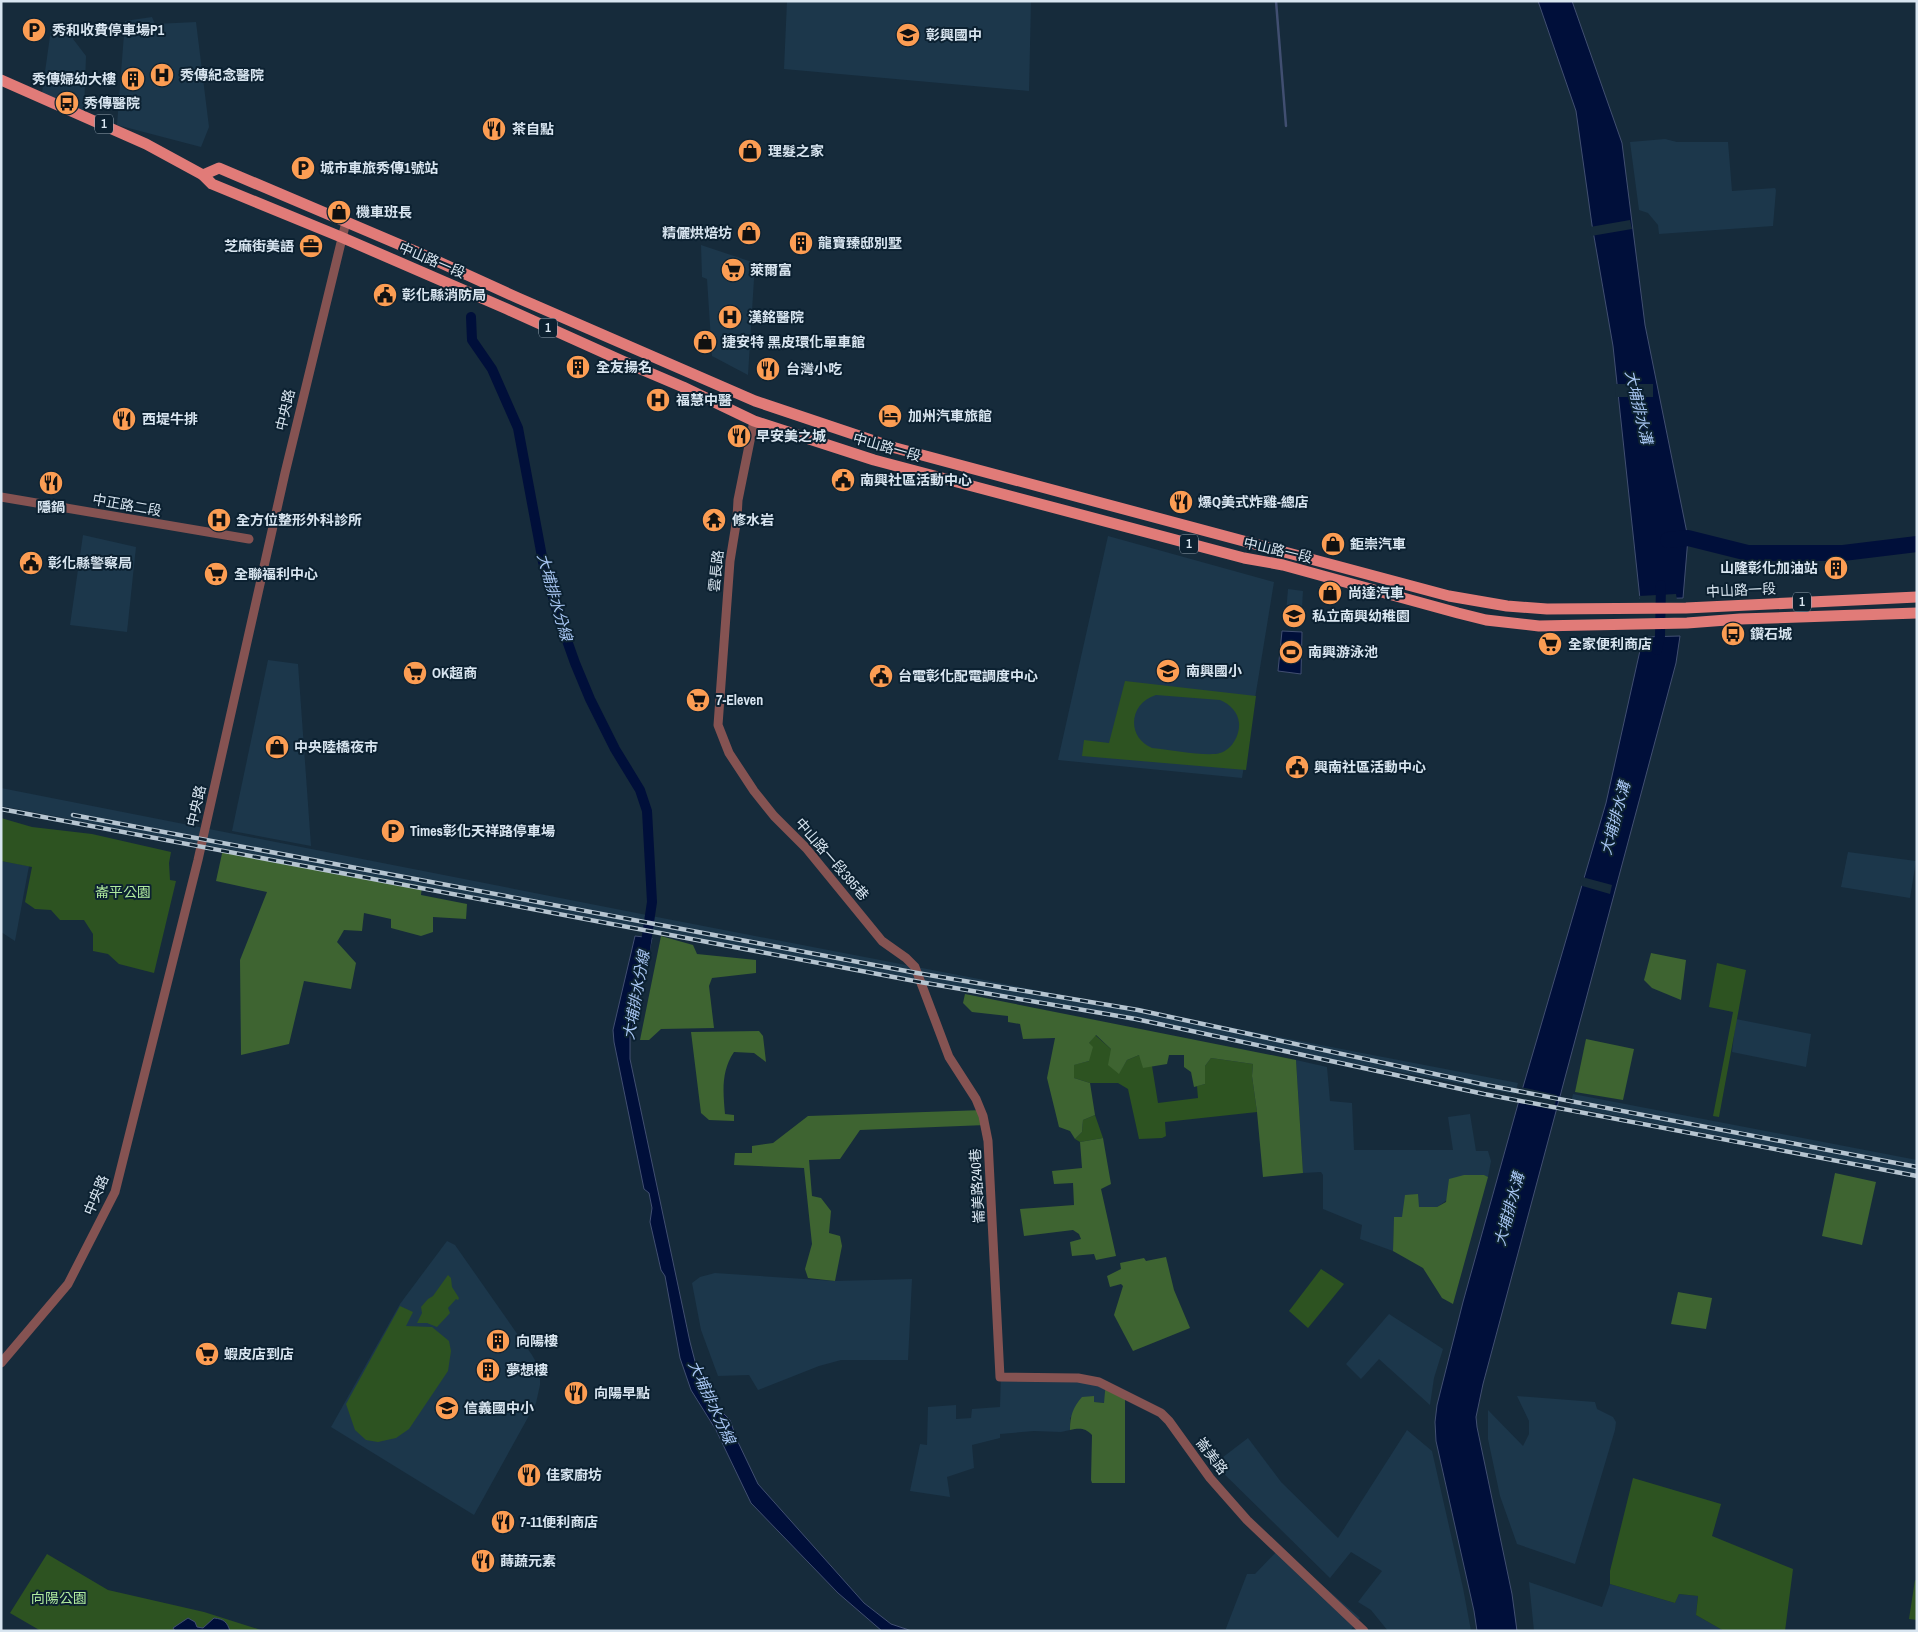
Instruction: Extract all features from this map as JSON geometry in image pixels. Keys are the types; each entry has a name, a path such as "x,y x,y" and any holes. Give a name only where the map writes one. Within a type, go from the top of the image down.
{"main road":[{"name":"中山路一段","path":"1,80 112,127 203,175 212,184 341,237 683,387 754,421 874,460 1244,558 1283,565 1486,620 1539,626 1632,625 1917,613"},
{"name":"中山路一段","path":"203,175 219,168 755,401 892,447 1449,596 1507,606 1547,609 1686,608 1917,597"}],"street":[{"name":"中央路","path":"1,1363 68,1284 115,1192 198,860 280,491 346,222"},
{"name":"雲長路","path":"718,725 730,561 738,500 754,421"},
{"name":"中正路二段","path":"1,497 249,540"},
{"name":"中山路一段395巷","path":"718,725 729,752 774,816 806,848 882,941 915,967 929,1007"},
{"name":"崙美路240巷","path":"929,1007 949,1058 976,1099 983,1116 988,1141 1000,1376"},
{"name":"崙美路","path":"1000,1376 1078,1378 1100,1382 1161,1413 1170,1421 1210,1478 1248,1520 1364,1631"}],"shaded area":[{"name":"彰興國中","path":"787,1 1031,1 1029,91 784,69"},
{"name":"秀傳紀念醫院","path":"152,17 155,24 196,22 209,127 201,147 117,125 125,21"},
{"path":"52,22 74,23 73,39 86,56 84,111 42,93"},
{"path":"1665,139 1677,142 1728,142 1732,191 1775,188 1773,226 1659,234 1658,225 1648,213 1639,210 1630,142"},
{"name":"漢銘醫院","path":"701,245 755,263 748,375 712,356 707,279 702,277"},
{"path":"83,535 136,547 127,632 70,625"},
{"name":"南興國小","path":"1108,536 1274,582 1242,778 1058,760"},
{"name":"私立南興幼稚園","path":"1288,589 1303,591 1301,625 1285,625"},
{"name":"中央陸橋夜市","path":"268,660 298,664 311,846 232,831"},
{"path":"1,788 1518,1083 1515,1094 1,806"},
{"path":"1848,852 1916,861 1910,898 1841,887"},
{"path":"1,861 29,866 15,941 1,932"},
{"path":"1736,1019 1811,1034 1806,1067 1732,1052"},
{"path":"1296,1060 1327,1067 1330,1101 1352,1103 1354,1150 1453,1150 1448,1117 1470,1114 1476,1151 1488,1151 1491,1161 1488,1177 1483,1175 1437,1207 1419,1207 1402,1217 1394,1218 1393,1251 1360,1239 1362,1225 1323,1209 1323,1175 1321,1172 1303,1173"},
{"path":"1573,1094 1917,1160 1917,1174 1570,1107"},
{"path":"447,1241 455,1245 540,1369 540,1385 536,1403 474,1515 331,1427 400,1304"},
{"path":"715,1273 835,1281 912,1279 908,1360 841,1360 819,1366 758,1390 749,1375 718,1376 701,1330 692,1283 700,1277"},
{"path":"1389,1314 1443,1349 1434,1378 1430,1405 1379,1359 1361,1379 1346,1364"},
{"path":"1001,1374 1106,1381 1105,1403 1094,1402 1094,1396 1070,1418 1070,1430 1000,1434 1000,1438 972,1445 974,1468 947,1477 950,1497 910,1491 920,1444 927,1445 928,1407 956,1405 956,1419 971,1418 972,1409 1000,1407"},
{"path":"1517,1396 1595,1402 1597,1409 1613,1417 1616,1422 1575,1564 1517,1544 1500,1496 1488,1439 1488,1410 1523,1446 1529,1434 1529,1421"},
{"path":"1407,1430 1432,1451 1471,1631 1388,1631 1371,1610 1358,1602 1382,1571 1351,1552 1330,1578 1214,1464 1248,1438 1281,1482 1338,1538"},
{"path":"1280,1548 1360,1618 1350,1631 1225,1631 1247,1574 1255,1574"},
{"path":"1529,1582 1602,1607 1610,1584 1675,1603 1679,1594 1698,1596 1696,1615 1724,1631 1534,1631"}],"green space":[{"path":"1125,681 1256,696 1246,770 1082,756 1084,740 1109,743","holes":["1156,695 1220,700 1233,709 1239,723 1236,739 1225,751 1220,753 1200,754 1152,748 1144,743 1135,729 1134,720 1140,705"]},
{"name":"崙平公園","path":"1,818 32,827 92,834 171,852 169,863 170,880 176,881 154,973 119,964 108,954 93,951 93,934 84,920 60,920 51,910 35,909 25,902 32,867 1,861"},
{"path":"223,849 422,886 421,895 467,904 466,919 433,917 433,932 421,936 391,928 391,919 364,913 362,931 344,930 337,942 356,963 351,989 304,981 289,1044 241,1055 240,960 267,892 216,881"},
{"path":"661,936 693,945 697,954 756,960 756,973 712,978 709,986 714,1028 661,1029 649,1040 640,1040"},
{"path":"1651,953 1686,960 1681,1000 1652,988 1644,980"},
{"path":"1717,963 1746,970 1719,1117 1713,1116 1733,1012 1709,1007"},
{"path":"965,994 1296,1060 1303,1173 1263,1177 1252,1076 1253,1064 1211,1058 1205,1066 1205,1084 1194,1087 1191,1072 1184,1067 1184,1055 1169,1055 1167,1064 1143,1068 1139,1055 1127,1060 1119,1074 1108,1065 1111,1049 1096,1035 1089,1043 1093,1047 1089,1061 1074,1065 1074,1078 1090,1083 1095,1115 1083,1120 1082,1132 1075,1139 1070,1131 1059,1127 1047,1078 1055,1038 1023,1039 1020,1024 1008,1022 1008,1016 972,1012 963,1003"},
{"path":"759,1031 763,1036 766,1062 754,1053 734,1052 725,1074 725,1114 734,1115 734,1121 709,1120 701,1113 691,1032"},
{"path":"1095,1035 1111,1049 1119,1073 1127,1060 1139,1055 1152,1066 1158,1103 1198,1098 1197,1086 1205,1084 1205,1066 1211,1058 1253,1064 1252,1076 1257,1112 1165,1122 1166,1136 1162,1138 1139,1139 1128,1089 1118,1083 1090,1083 1074,1078 1073,1065 1089,1061 1089,1043"},
{"path":"1586,1039 1634,1049 1623,1100 1575,1092"},
{"path":"984,1110 986,1125 860,1130 840,1159 809,1160 812,1196 821,1198 831,1211 829,1233 840,1236 842,1246 835,1281 808,1278 805,1269 812,1244 804,1168 734,1165 735,1153 752,1153 752,1146 773,1143 808,1116"},
{"path":"1095,1115 1103,1138 1080,1142 1075,1139 1082,1132 1083,1120"},
{"path":"1103,1138 1111,1184 1101,1189 1116,1256 1096,1260 1094,1254 1072,1256 1070,1242 1081,1239 1079,1234 1073,1230 1024,1236 1020,1209 1074,1205 1073,1183 1054,1184 1052,1171 1082,1168 1080,1142"},
{"path":"1835,1173 1876,1182 1862,1245 1822,1236"},
{"path":"1464,1175 1484,1175 1488,1177 1453,1304 1442,1298 1423,1268 1393,1251 1394,1217 1402,1217 1405,1195 1418,1194 1419,1207 1437,1207 1446,1202 1449,1179"},
{"path":"1166,1257 1174,1290 1190,1328 1133,1351 1114,1315 1123,1286 1121,1284 1110,1287 1107,1276 1121,1269 1120,1263 1144,1258 1146,1261"},
{"path":"1321,1269 1344,1284 1308,1328 1289,1311"},
{"path":"448,1275 451,1278 452,1287 459,1298 448,1308 450,1313 437,1327 427,1323 417,1323 422,1313 421,1307 433,1296"},
{"path":"1678,1292 1712,1298 1706,1329 1671,1324"},
{"path":"400,1306 413,1312 406,1326 432,1327 449,1341 451,1351 448,1371 409,1429 396,1438 378,1442 366,1440 355,1430 346,1404"},
{"path":"1106,1381 1125,1392 1125,1483 1092,1483 1092,1435 1082,1429 1070,1430 1073,1412 1076,1404 1082,1397 1094,1396 1094,1402 1104,1403"},
{"path":"1633,1478 1721,1504 1712,1536 1793,1569 1785,1631 1724,1631 1696,1615 1698,1596 1679,1594 1675,1603 1610,1584 1610,1571"},
{"name":"向陽公園","path":"47,1554 108,1590 204,1612 264,1631 41,1631 10,1613"},
{"path":"1915,1580 1917,1581 1917,1620 1909,1619"}],"water":[{"path":"1538,1 1572,1 1622,143 1645,325 1688,538 1683,598 1640,599 1613,346 1592,225 1576,111"},
{"name":"南興游泳池","path":"1282,631 1302,632 1301,674 1278,671"},
{"path":"1680,636 1676,663 1483,1384 1476,1417 1512,1594 1517,1631 1477,1631 1436,1441 1435,1422 1437,1405 1463,1302 1518,1104 1606,803 1643,637"},
{"path":"635,936 652,938 630,1037 630,1059 697,1369 712,1402 730,1420 737,1440 758,1484 864,1603 891,1624 912,1631 882,1631 838,1593 751,1503 716,1430 691,1390 680,1358 665,1276 661,1270 650,1222 652,1208 649,1193 644,1189 614,1042 613,1030"},
{"path":"188,1618 195,1622 197,1627 203,1628 214,1618 220,1619 226,1623 230,1631 175,1631 173,1628"}],"pier":[{"path":"1630,220 1632,229 1591,236 1590,227"},
{"path":"1615,384 1653,384 1653,397 1616,397"},
{"path":"1676,594 1677,600 1640,601 1639,596"},
{"path":"1582,877 1612,885 1610,894 1579,885"},
{"path":"1520,1087 1557,1095 1554,1110 1516,1102"}],"waterway":[{"path":"1276,1 1286,126"},
{"name":"大埔排水分線","path":"471,317 472,340 492,369 518,428 543,562 559,618 575,663 590,699 615,749 640,790 647,811 652,902 645,949"},
{"path":"1668,540 1688,538 1748,553 1843,553 1917,544"},
{"name":"大埔排水溝","path":"1657,650 1660,636 1661,585"}],"railway":[{"path":"1,809 920,982 1136,1019 1484,1094 1917,1176"},
{"path":"73,815 917,973 1138,1010 1486,1085 1917,1167"}],"place":[{"name":"秀和收費停車場P1","path":"34,30"},
{"name":"彰興國中","path":"908,35"},
{"name":"秀傳紀念醫院","path":"162,75"},
{"name":"秀傳婦幼大樓","path":"133,79"},
{"name":"秀傳醫院","path":"67,103"},
{"name":"茶自點","path":"494,129"},
{"name":"理髮之家","path":"750,151"},
{"name":"城市車旅秀傳1號站","path":"303,168"},
{"name":"機車班長","path":"339,212"},
{"name":"精儷烘焙坊","path":"749,233"},
{"name":"龍寶臻邸別墅","path":"801,243"},
{"name":"芝麻街美語","path":"311,246"},
{"name":"萊爾富","path":"733,270"},
{"name":"彰化縣消防局","path":"385,295"},
{"name":"漢銘醫院","path":"730,317"},
{"name":"捷安特 黑皮環化單車館","path":"705,342"},
{"name":"全友揚名","path":"578,367"},
{"name":"台灣小吃","path":"768,369"},
{"name":"福慧中醫","path":"658,400"},
{"name":"加州汽車旅館","path":"890,416"},
{"name":"西堤牛排","path":"124,419"},
{"name":"早安美之城","path":"739,436"},
{"name":"南興社區活動中心","path":"843,480"},
{"name":"隱鍋","path":"51,483"},
{"name":"爆Q美式炸雞-總店","path":"1181,502"},
{"name":"全方位整形外科診所","path":"219,520"},
{"name":"修水岩","path":"714,520"},
{"name":"鉅崇汽車","path":"1333,544"},
{"name":"彰化縣警察局","path":"31,563"},
{"name":"山隆彰化加油站","path":"1836,568"},
{"name":"全聯福利中心","path":"216,574"},
{"name":"尚達汽車","path":"1330,593"},
{"name":"私立南興幼稚園","path":"1294,616"},
{"name":"鑽石城","path":"1733,634"},
{"name":"全家便利商店","path":"1550,644"},
{"name":"南興游泳池","path":"1291,652"},
{"name":"南興國小","path":"1168,671"},
{"name":"OK超商","path":"415,673"},
{"name":"台電彰化配電調度中心","path":"881,676"},
{"name":"7-Eleven","path":"698,700"},
{"name":"中央陸橋夜市","path":"277,747"},
{"name":"興南社區活動中心","path":"1297,767"},
{"name":"Times彰化天祥路停車場","path":"393,831"},
{"name":"向陽樓","path":"498,1341"},
{"name":"蝦皮店到店","path":"207,1354"},
{"name":"夢想樓","path":"488,1370"},
{"name":"向陽早點","path":"576,1393"},
{"name":"信義國中小","path":"447,1408"},
{"name":"佳家廚坊","path":"529,1475"},
{"name":"7-11便利商店","path":"503,1522"},
{"name":"蒔蔬元素","path":"483,1561"}]}
